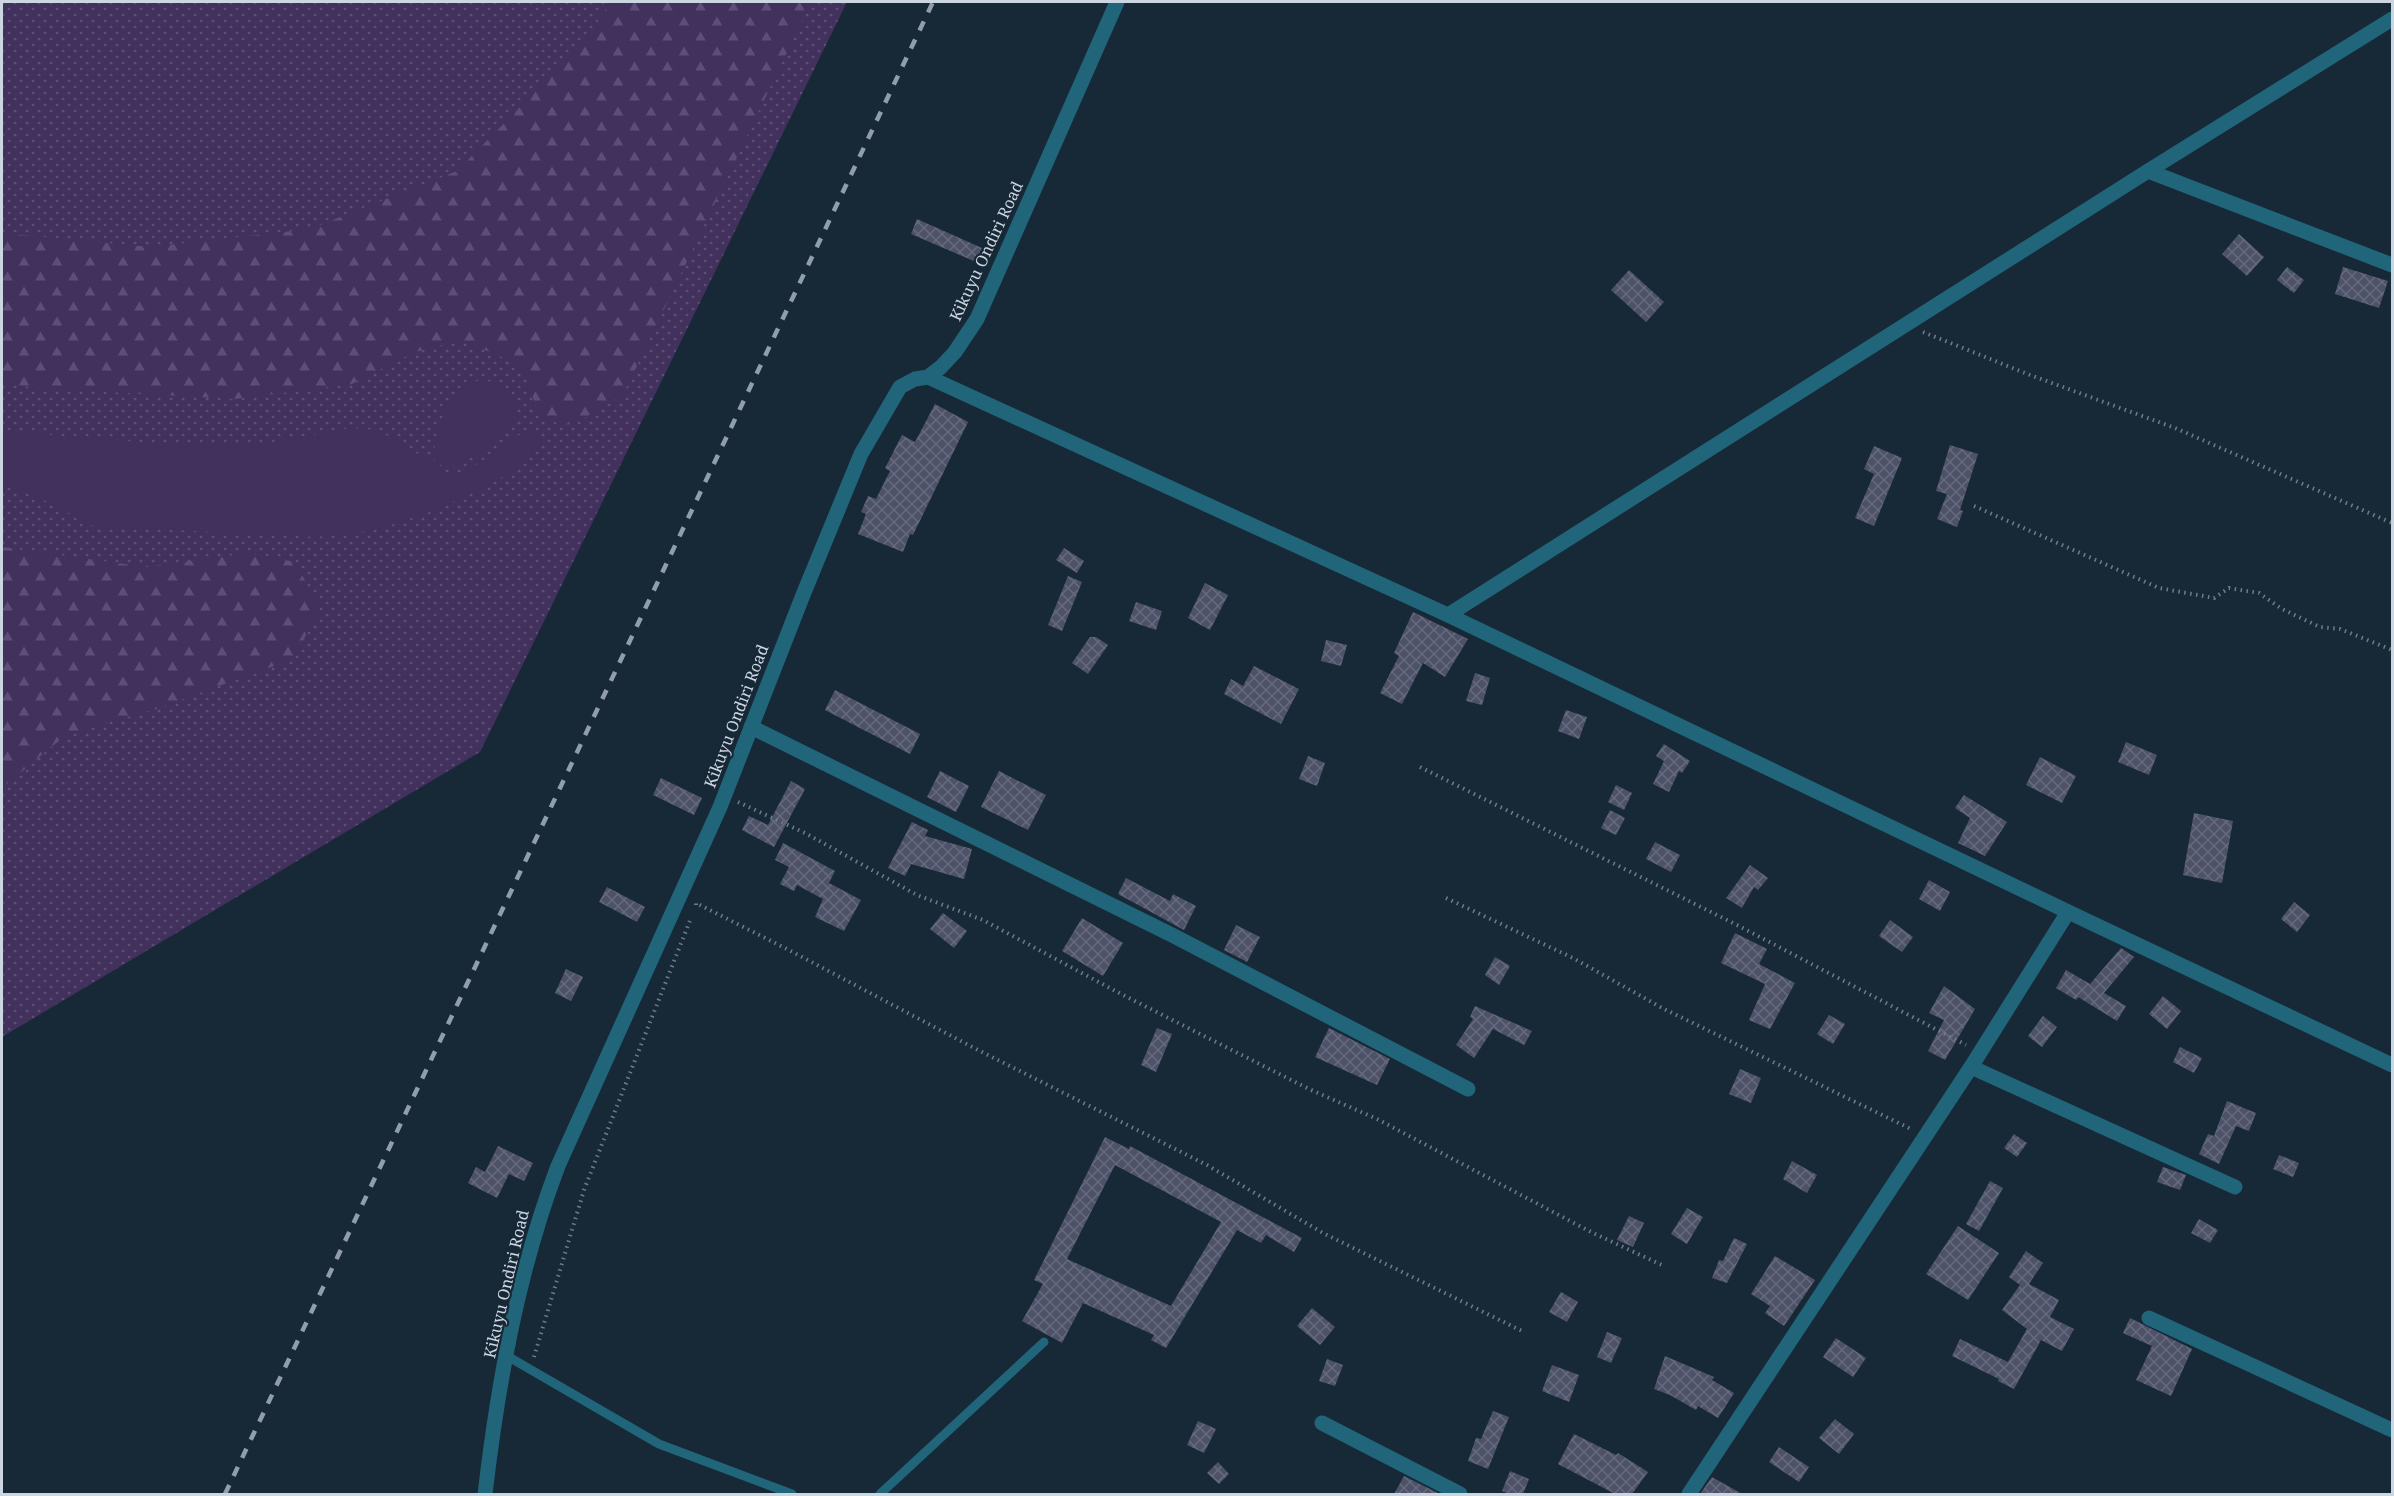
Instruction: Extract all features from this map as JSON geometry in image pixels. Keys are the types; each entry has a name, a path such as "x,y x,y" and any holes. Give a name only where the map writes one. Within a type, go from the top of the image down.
{"street":[{"name":"Kikuyu Ondiri Road","path":"485,1494 493,1429 524,1270 539,1216 558,1166 720,807 861,454 900,387 915,379 928,377 955,352 977,320 1117,2"},
{"path":"1448,615 2392,19"},
{"path":"2148,171 2392,265"},
{"path":"928,377 1448,615 2392,1065"},
{"path":"751,727 1172,935 1468,1089"},
{"path":"1689,1494 1971,1067 2068,912"},
{"path":"1971,1067 2235,1187"},
{"path":"2149,1318 2392,1430"},
{"path":"1322,1423 1460,1494"}],"lane":[{"path":"880,1494 1044,1342"},
{"path":"507,1356 659,1444 792,1494"}],"path":[{"path":"1905,325 2030,375 2175,428 2392,523"},
{"path":"1974,506 2159,588 2214,598 2229,588 2259,593 2282,609 2320,627 2340,629 2392,650"},
{"path":"1420,767 1737,924 1980,1053"},
{"path":"733,800 805,832 917,895 983,920 1121,994 1310,1089 1377,1119 1591,1232 1664,1266"},
{"path":"1446,898 1573,957 1664,1010 1918,1132"},
{"path":"533,1362 584,1190 696,903 976,1049 1207,1165 1323,1233 1522,1331"}],"green space":[{"path":"2,2 847,2 480,752 2,1037"},
{"path":"610,2 811,2 623,395 573,425 541,420 522,366 462,340 415,352 352,384 235,399 36,388 2,383 2,233 150,247 310,229 457,171 587,39"},
{"path":"480,380 500,384 507,389 515,404 515,415 502,435 491,445 467,460 445,469 434,459 441,421 456,394 466,385"},
{"path":"350,428 377,430 408,447 448,475 463,474 530,429 538,438 540,447 515,470 433,511 376,530 317,537 94,526 38,497 2,486 2,431 152,443 257,445"},
{"path":"2,547 146,567 249,553 295,562 320,609 293,659 156,709 67,734 2,788"}],"building":[{"path":"917,219 982,248 976,262 911,234"},
{"path":"2239,234 2264,257 2247,276 2222,254"},
{"path":"2287,267 2304,280 2294,293 2277,280"},
{"path":"2343,267 2388,281 2379,308 2335,294"},
{"path":"1629,270 1664,302 1646,322 1611,290"},
{"path":"935,404 968,422 903,552 858,534 866,514 861,512 868,496 876,499 890,471 885,468 902,435 915,442"},
{"path":"1950,445 1978,454 1960,510 1963,511 1957,527 1937,519 1947,494 1936,491"},
{"path":"1874,446 1902,458 1874,526 1855,518 1874,474 1864,469"},
{"path":"1064,548 1084,561 1077,573 1056,560"},
{"path":"1068,576 1082,582 1062,631 1048,625"},
{"path":"1205,583 1228,595 1210,630 1188,618"},
{"path":"1136,602 1162,611 1156,630 1129,621"},
{"path":"1413,612 1468,639 1445,677 1423,663 1402,704 1380,693 1399,656 1394,653"},
{"path":"1090,637 1096,637 1108,645 1088,674 1072,663"},
{"path":"1326,640 1347,645 1341,666 1321,661"},
{"path":"1254,666 1299,689 1281,724 1224,694 1231,679 1243,686"},
{"path":"1475,673 1490,678 1482,705 1466,701"},
{"path":"835,690 920,734 910,754 825,710"},
{"path":"1566,710 1587,717 1579,739 1558,731"},
{"path":"2126,742 2157,755 2149,775 2118,762"},
{"path":"1664,744 1690,761 1682,773 1679,771 1669,792 1653,784 1664,761 1656,756"},
{"path":"1308,756 1325,763 1317,786 1299,779"},
{"path":"2040,757 2076,776 2062,803 2026,785"},
{"path":"940,771 969,786 956,812 927,797"},
{"path":"999,771 1046,795 1028,830 981,807"},
{"path":"661,778 702,798 694,815 653,795"},
{"path":"791,781 805,789 774,847 742,830 749,816 768,825"},
{"path":"1616,785 1632,793 1624,810 1608,802"},
{"path":"1964,795 2007,822 1985,856 1958,843 1970,818 1955,808"},
{"path":"1610,810 1625,818 1616,835 1601,828"},
{"path":"2194,813 2233,821 2222,883 2183,875"},
{"path":"912,822 928,830 925,836 972,849 964,879 911,864 905,876 888,868"},
{"path":"1655,842 1680,855 1671,872 1646,859"},
{"path":"783,843 835,871 829,883 861,900 844,931 815,917 823,899 797,885 794,891 780,884 789,867 775,860"},
{"path":"1750,865 1768,878 1758,890 1754,887 1742,908 1726,898"},
{"path":"1126,878 1170,901 1173,894 1196,906 1184,930 1118,894"},
{"path":"1929,880 1950,892 1940,911 1919,899"},
{"path":"607,887 645,907 637,922 599,902"},
{"path":"2294,902 2310,915 2297,932 2281,919"},
{"path":"943,913 967,931 954,948 930,929"},
{"path":"1082,918 1123,943 1103,976 1062,951"},
{"path":"1890,920 1913,937 1902,952 1879,936"},
{"path":"1236,925 1260,937 1247,962 1224,950"},
{"path":"1735,933 1767,949 1759,964 1795,983 1770,1029 1749,1020 1765,984 1721,963"},
{"path":"2121,948 2134,957 2104,993 2126,1006 2117,1021 2078,997 2076,1000 2056,988 2066,970 2090,984"},
{"path":"1495,957 1510,966 1499,985 1485,975"},
{"path":"566,969 583,977 571,1001 555,993"},
{"path":"1944,986 1975,1009 1945,1060 1928,1051 1944,1020 1929,1013"},
{"path":"2163,996 2181,1011 2167,1029 2149,1014"},
{"path":"1475,1006 1532,1031 1524,1045 1493,1029 1474,1058 1456,1045 1473,1019 1470,1017"},
{"path":"1829,1015 1845,1024 1833,1044 1817,1034"},
{"path":"2043,1016 2057,1027 2042,1047 2028,1036"},
{"path":"1157,1028 1172,1034 1156,1072 1141,1065"},
{"path":"1329,1028 1390,1059 1377,1085 1315,1057"},
{"path":"2180,1047 2202,1058 2194,1073 2173,1062"},
{"path":"1740,1069 1761,1078 1751,1103 1729,1094"},
{"path":"2227,1101 2256,1113 2249,1131 2236,1126 2219,1164 2199,1154 2208,1134 2214,1136"},
{"path":"2014,1134 2027,1143 2017,1157 2004,1148"},
{"path":"1105,1137 1129,1149 1130,1146 1302,1238 1294,1252 1266,1235 1261,1243 1237,1230 1166,1348 1151,1340 1154,1335 1083,1303 1062,1343 1022,1321 1043,1284 1034,1280","holes":["1115,1165 1221,1222 1171,1306 1067,1259"]},
{"path":"498,1146 533,1163 524,1181 509,1174 497,1198 468,1183 476,1167 485,1172"},
{"path":"2279,1155 2299,1163 2293,1177 2273,1169"},
{"path":"1792,1161 1817,1175 1807,1193 1783,1179"},
{"path":"2163,1167 2186,1175 2180,1190 2157,1182"},
{"path":"1990,1181 2003,1188 1979,1231 1966,1224"},
{"path":"1687,1208 1703,1217 1687,1244 1671,1234"},
{"path":"1629,1216 1644,1223 1633,1247 1617,1240"},
{"path":"2199,1219 2218,1230 2210,1243 2191,1233"},
{"path":"1958,1226 1999,1253 1968,1300 1926,1274"},
{"path":"1734,1238 1747,1244 1727,1283 1712,1278 1719,1260 1723,1261"},
{"path":"2026,1251 2043,1263 2029,1284 2059,1300 2050,1317 2074,1329 2062,1351 2041,1340 2014,1389 1952,1356 1960,1339 2008,1362 2027,1329 2002,1310 2020,1285 2009,1277"},
{"path":"1775,1256 1815,1280 1784,1326 1765,1313 1770,1306 1751,1294"},
{"path":"1561,1292 1578,1302 1567,1322 1549,1312"},
{"path":"1312,1308 1335,1327 1320,1345 1297,1326"},
{"path":"2130,1318 2192,1349 2171,1396 2136,1380 2152,1346 2123,1333"},
{"path":"1607,1332 1622,1338 1611,1363 1597,1357"},
{"path":"1836,1338 1866,1358 1853,1377 1823,1357"},
{"path":"1665,1356 1714,1377 1712,1380 1734,1393 1718,1418 1698,1406 1696,1410 1654,1389"},
{"path":"1327,1359 1343,1365 1335,1386 1319,1381"},
{"path":"1552,1365 1579,1375 1569,1402 1542,1391"},
{"path":"1493,1411 1509,1417 1488,1469 1468,1461 1476,1438 1481,1439"},
{"path":"1835,1419 1854,1434 1839,1454 1819,1438"},
{"path":"1198,1421 1216,1429 1204,1453 1187,1445"},
{"path":"1574,1434 1616,1455 1618,1453 1648,1472 1632,1494 1615,1494 1558,1464"},
{"path":"1779,1447 1809,1467 1799,1482 1769,1462"},
{"path":"1218,1462 1229,1474 1219,1484 1207,1473"},
{"path":"1510,1471 1529,1479 1523,1494 1510,1494 1502,1491"},
{"path":"1404,1476 1440,1494 1394,1494"},
{"path":"1712,1477 1742,1494 1700,1494"}],"railway":[{"path":"225,1494 933,2"}]}
